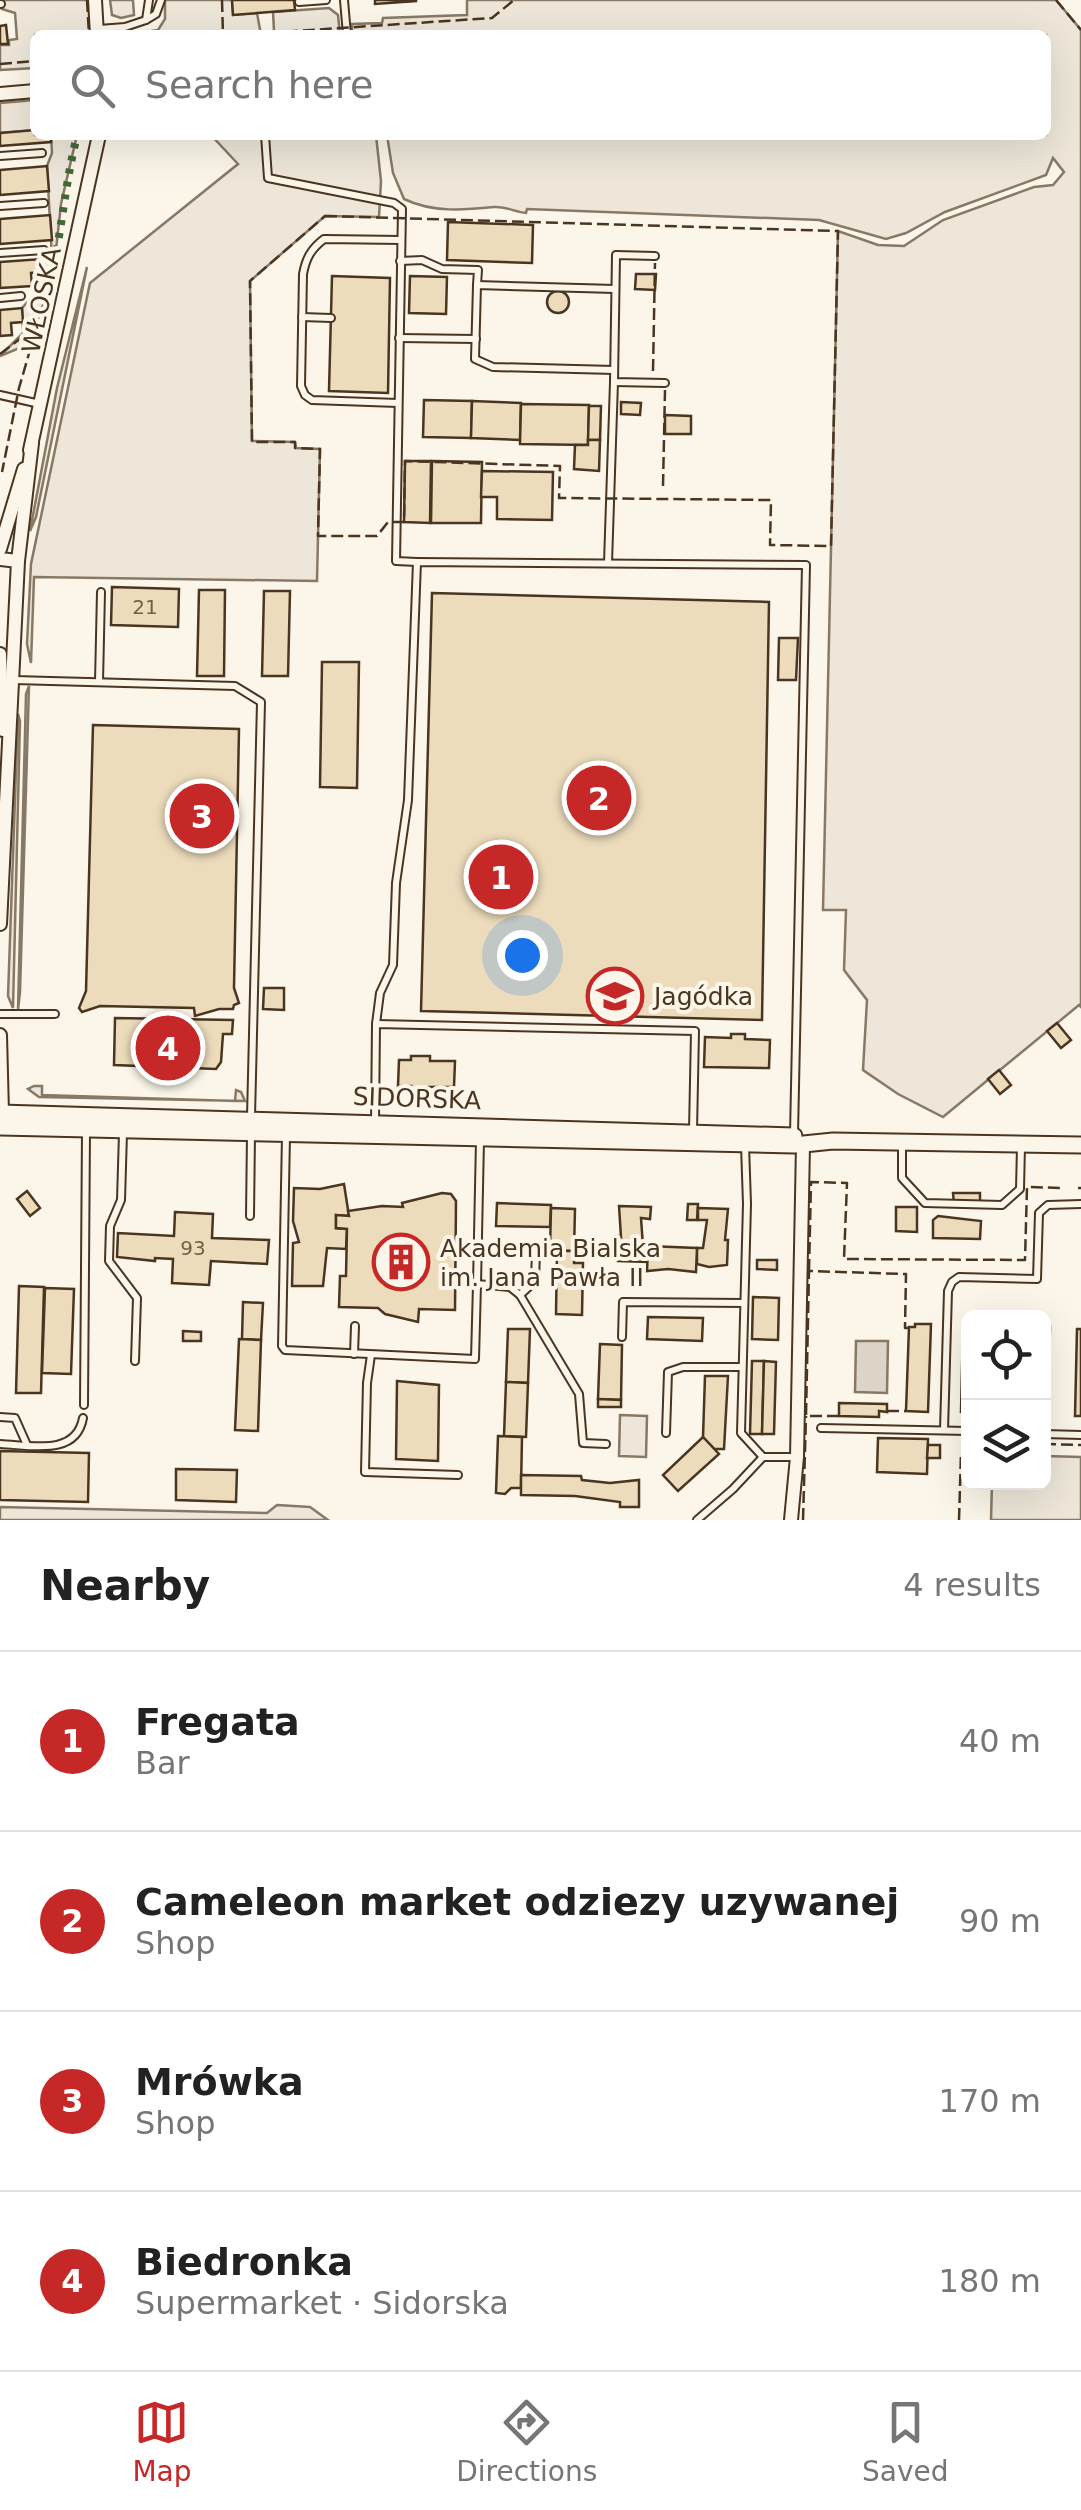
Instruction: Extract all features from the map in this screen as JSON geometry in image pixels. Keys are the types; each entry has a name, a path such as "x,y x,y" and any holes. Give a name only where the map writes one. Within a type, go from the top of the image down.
{"street":[{"path":"95,0 97,30"},
{"path":"0,94 30,91"},
{"name":"WŁOSKA","path":"0,549 32,443 96,140"},
{"name":"WŁOSKA","path":"0,924 5,651 32,443"},
{"path":"0,559 18,561"},
{"path":"0,1035 0,1117"},
{"name":"SIDORSKA","path":"0,1117 480,1133 1081,1145"},
{"path":"791,1520 797,1457 798,1141"}],"lane":[{"path":"146,20 148,0"},
{"path":"108,30 146,20 156,14 161,0"},
{"path":"298,2 326,0"},
{"path":"344,0 347,30"},
{"path":"265,140 268,178 394,203 402,209 396,319 396,561 806,565 798,1141"},
{"path":"0,156 42,153"},
{"path":"0,206 44,203"},
{"path":"398,403 320,402 305,395 301,386 302,317 303,274 314,247 336,238 401,240"},
{"path":"0,253 44,250"},
{"path":"608,563 616,255 655,256"},
{"path":"400,261 422,260 442,269 478,270 475,359 492,367 614,370"},
{"path":"477,285 615,288"},
{"path":"0,298 21,296"},
{"path":"302,317 331,318"},
{"path":"399,338 476,339"},
{"path":"614,382 665,383"},
{"path":"0,395 41,404"},
{"path":"375,1130 376,1024 380,993 394,965 396,883 408,800 416,562"},
{"path":"99,682 102,592"},
{"path":"5,680 235,686 261,702 250,1216"},
{"path":"0,1014 55,1014"},
{"path":"376,1024 695,1031 693,1138"},
{"path":"84,1405 87,1122"},
{"path":"123,1123 121,1200 110,1226 109,1261 136,1298 135,1361"},
{"path":"286,1127 282,1346 290,1352 476,1359 480,1133"},
{"path":"745,1139 741,1433 763,1456 797,1457"},
{"path":"902,1142 902,1178 925,1204 1002,1205 1020,1189 1021,1144"},
{"path":"944,1430 948,1291 952,1282 959,1278 1036,1278 1039,1213 1048,1204 1081,1204"},
{"path":"520,1295 535,1282 536,1252"},
{"path":"476,1284 510,1287 520,1295 579,1394 583,1444 606,1444"},
{"path":"622,1337 623,1302 744,1303"},
{"path":"354,1354 355,1326"},
{"path":"372,1355 367,1383 364,1472 458,1475"},
{"path":"666,1433 668,1372 683,1367 742,1367"},
{"path":"0,1417 15,1418 27,1445"},
{"path":"0,1444 57,1446 70,1442 81,1430 83,1418"},
{"path":"821,1428 961,1431"},
{"path":"1051,1434 1081,1435"},
{"path":"697,1520 734,1489 763,1456"}],"shaded area":[{"path":"1,0 89,0 91,30 30,30 30,68 0,70 0,45 17,39 15,13 2,9"},
{"path":"110,0 133,0 134,15 112,15"},
{"path":"165,0 232,0 233,15 257,13 260,30 158,30 165,19"},
{"path":"467,0 1056,0 1081,30 1081,1007 943,1117 863,1070 867,1000 844,970 846,910 823,910 838,231 878,245 904,246 943,220 1034,187 1053,185 1064,172 1053,158 1046,175 945,212 886,239 819,220 426,207 404,199 393,173 388,140 1051,140 1051,30 352,30 352,24 382,23 383,18 467,15"},
{"path":"329,8 338,15 340,30 274,30 273,12"},
{"path":"30,100 30,130 0,133 0,103"},
{"path":"51,140 76,140 61,204 53,277 29,344 0,356 23,333 22,308 44,284 42,259 52,258 47,166"},
{"path":"216,140 377,140 381,181 379,217 325,216 250,281 252,441 295,442 296,448 320,449 317,581 34,577 31,663 27,644 31,564 90,283 238,164"},
{"path":"87,267 36,517 30,531 57,388"},
{"path":"29,686 20,992 18,1010 26,694"},
{"path":"18,714 20,721 13,1008 8,996"},
{"path":"42,1086 42,1095 218,1100 39,1097 28,1089"},
{"path":"236,1090 245,1101 235,1101"},
{"path":"856,1341 888,1341 887,1393 855,1392"},
{"path":"620,1415 647,1416 646,1457 619,1456"},
{"path":"1051,1456 1081,1457 1081,1520 991,1520 992,1490 1051,1490"},
{"path":"277,1505 310,1507 328,1520 0,1520 0,1507 267,1513"}],"building":[{"path":"232,0 294,0 295,10 233,15"},
{"path":"375,0 416,0 416,1 375,4"},
{"path":"6,25 8,44 0,44 0,26"},
{"path":"30,130 30,140 51,142 0,146 0,133"},
{"path":"47,166 49,191 0,195 0,170"},
{"path":"50,215 52,240 0,244 0,219"},
{"path":"448,222 533,225 532,263 447,260"},
{"path":"42,259 43,272 31,273 32,286 0,288 0,262"},
{"path":"636,274 656,274 655,290 635,289"},
{"path":"332,276 390,278 388,393 329,391"},
{"path":"410,276 447,277 446,314 409,313"},
{"path":"558,291 566,294 566,310 558,313 550,310 547,302 550,294"},
{"path":"22,308 23,322 11,323 12,335 0,336 0,310"},
{"path":"424,400 472,401 471,438 423,437"},
{"path":"472,401 521,403 520,440 471,438"},
{"path":"621,402 641,403 640,415 621,414"},
{"path":"521,404 589,405 588,445 520,444"},
{"path":"589,406 601,406 600,440 588,440"},
{"path":"665,415 691,416 691,434 665,434"},
{"path":"588,440 600,440 599,471 574,469 575,445 588,445"},
{"path":"405,461 431,461 430,523 404,522"},
{"path":"432,461 482,462 481,523 431,523"},
{"path":"482,471 553,472 552,520 497,519 497,497 481,497"},
{"path":"112,587 179,589 178,627 111,625"},
{"path":"199,590 225,590 224,676 197,676"},
{"path":"264,591 290,591 288,676 262,676"},
{"path":"432,593 769,602 762,1020 421,1011"},
{"path":"779,638 798,638 796,680 778,680"},
{"path":"322,662 359,662 357,788 320,787"},
{"path":"93,725 239,729 234,988 239,1003 233,1009 195,1016 194,1008 100,1006 82,1012 79,1008 86,991"},
{"path":"264,988 284,988 284,1010 263,1009"},
{"path":"115,1018 233,1020 232,1034 223,1034 221,1062 216,1069 114,1065"},
{"path":"1057,1023 1071,1040 1061,1048 1047,1031"},
{"path":"731,1034 770,1040 769,1068 704,1067 705,1037 731,1038"},
{"path":"411,1056 455,1061 454,1087 410,1091 411,1086 398,1086 399,1060 411,1060"},
{"path":"999,1070 1011,1085 1000,1094 988,1079"},
{"path":"344,1184 349,1216 336,1215 336,1228 347,1229 346,1249 327,1248 323,1286 292,1286 293,1243 299,1242 293,1221 294,1188 320,1189"},
{"path":"27,1191 40,1208 30,1216 17,1199"},
{"path":"953,1193 980,1193 980,1204 954,1204"},
{"name":"Akademia Bialska im. Jana Pawła II","path":"451,1194 456,1201 455,1310 419,1309 418,1322 385,1314 378,1308 339,1307 340,1276 346,1276 347,1229 336,1228 336,1215 349,1216 348,1211 382,1206 403,1207 402,1203"},
{"path":"497,1203 551,1205 550,1227 496,1226"},
{"path":"688,1204 698,1204 697,1220 687,1220"},
{"path":"619,1206 651,1207 650,1219 641,1218 648,1262 618,1261"},
{"path":"896,1207 917,1207 917,1232 896,1231"},
{"path":"551,1208 575,1209 574,1251 550,1250"},
{"path":"698,1208 728,1209 727,1265 697,1264 697,1248 703,1248 707,1220 698,1220"},
{"path":"175,1212 213,1214 212,1238 269,1240 267,1264 211,1261 209,1285 172,1283 173,1259 117,1257 118,1233 174,1236"},
{"path":"938,1216 981,1221 980,1239 933,1238 933,1220"},
{"path":"648,1246 697,1248 696,1272 647,1271"},
{"path":"557,1251 574,1251 574,1263 583,1263 582,1315 556,1314"},
{"path":"757,1260 777,1260 777,1270 757,1269"},
{"path":"19,1286 44,1287 41,1393 16,1393"},
{"path":"45,1288 74,1289 71,1374 42,1373"},
{"path":"753,1297 779,1298 778,1340 752,1339"},
{"path":"243,1302 263,1303 261,1340 242,1339"},
{"path":"648,1317 703,1318 702,1341 647,1339"},
{"path":"931,1324 928,1412 906,1411 909,1327"},
{"path":"508,1329 530,1329 528,1383 506,1382"},
{"path":"1077,1329 1081,1329 1081,1416 1075,1416"},
{"path":"183,1331 201,1332 201,1341 183,1341"},
{"path":"239,1339 261,1340 258,1431 235,1430"},
{"path":"600,1344 622,1345 621,1400 598,1399"},
{"path":"752,1361 764,1361 762,1434 750,1434"},
{"path":"764,1361 776,1362 774,1434 762,1434"},
{"path":"705,1376 728,1376 724,1449 714,1449 703,1437"},
{"path":"397,1381 439,1385 438,1461 396,1459"},
{"path":"506,1382 528,1383 526,1437 504,1436"},
{"path":"598,1399 621,1400 621,1407 598,1407"},
{"path":"839,1403 887,1404 887,1412 879,1411 879,1417 839,1416"},
{"path":"498,1436 522,1437 521,1488 511,1488 505,1494 496,1493"},
{"path":"703,1437 719,1454 678,1491 663,1475"},
{"path":"878,1438 928,1439 927,1474 877,1472"},
{"path":"928,1445 940,1445 940,1458 927,1458"},
{"path":"0,1451 89,1453 88,1502 0,1500"},
{"path":"176,1469 237,1470 236,1502 176,1500"},
{"path":"521,1475 581,1476 582,1480 610,1483 639,1480 639,1507 620,1507 620,1502 575,1496 521,1495"}],"hedge":[{"path":"37,326 51,280 76,140"}],"fence":[{"path":"87,0 89,30"},
{"path":"222,0 223,30"},
{"path":"311,30 492,18 514,0"},
{"path":"1056,0 1081,30"},
{"path":"0,64 30,61"},
{"path":"325,216 838,231 831,546 770,545 771,500 559,498 560,466 405,461 404,522 388,522 377,536 318,536 320,449 295,448 295,442 252,442 250,281 325,216"},
{"path":"653,371 655,263"},
{"path":"0,354 37,326 19,388 2,472"},
{"path":"663,486 665,390"},
{"path":"809,1271 811,1182 847,1183 844,1259 1025,1260 1027,1187 1062,1188"},
{"path":"839,1416 806,1416 809,1271 906,1274 905,1328 909,1328"},
{"path":"887,1411 906,1411"},
{"path":"803,1520 806,1416"},
{"path":"1051,1444 1081,1445"},
{"path":"959,1520 961,1453"}],"place":[{"name":"Cameleon market odziezy uzywanej","path":"599,798"},
{"name":"Mrówka","path":"202,816"},
{"name":"Fregata","path":"501,877"},
{"name":"Jagódka","path":"615,996"},
{"name":"Biedronka","path":"168,1048"},
{"name":"Akademia Bialska im. Jana Pawła II","path":"401,1262"}]}
